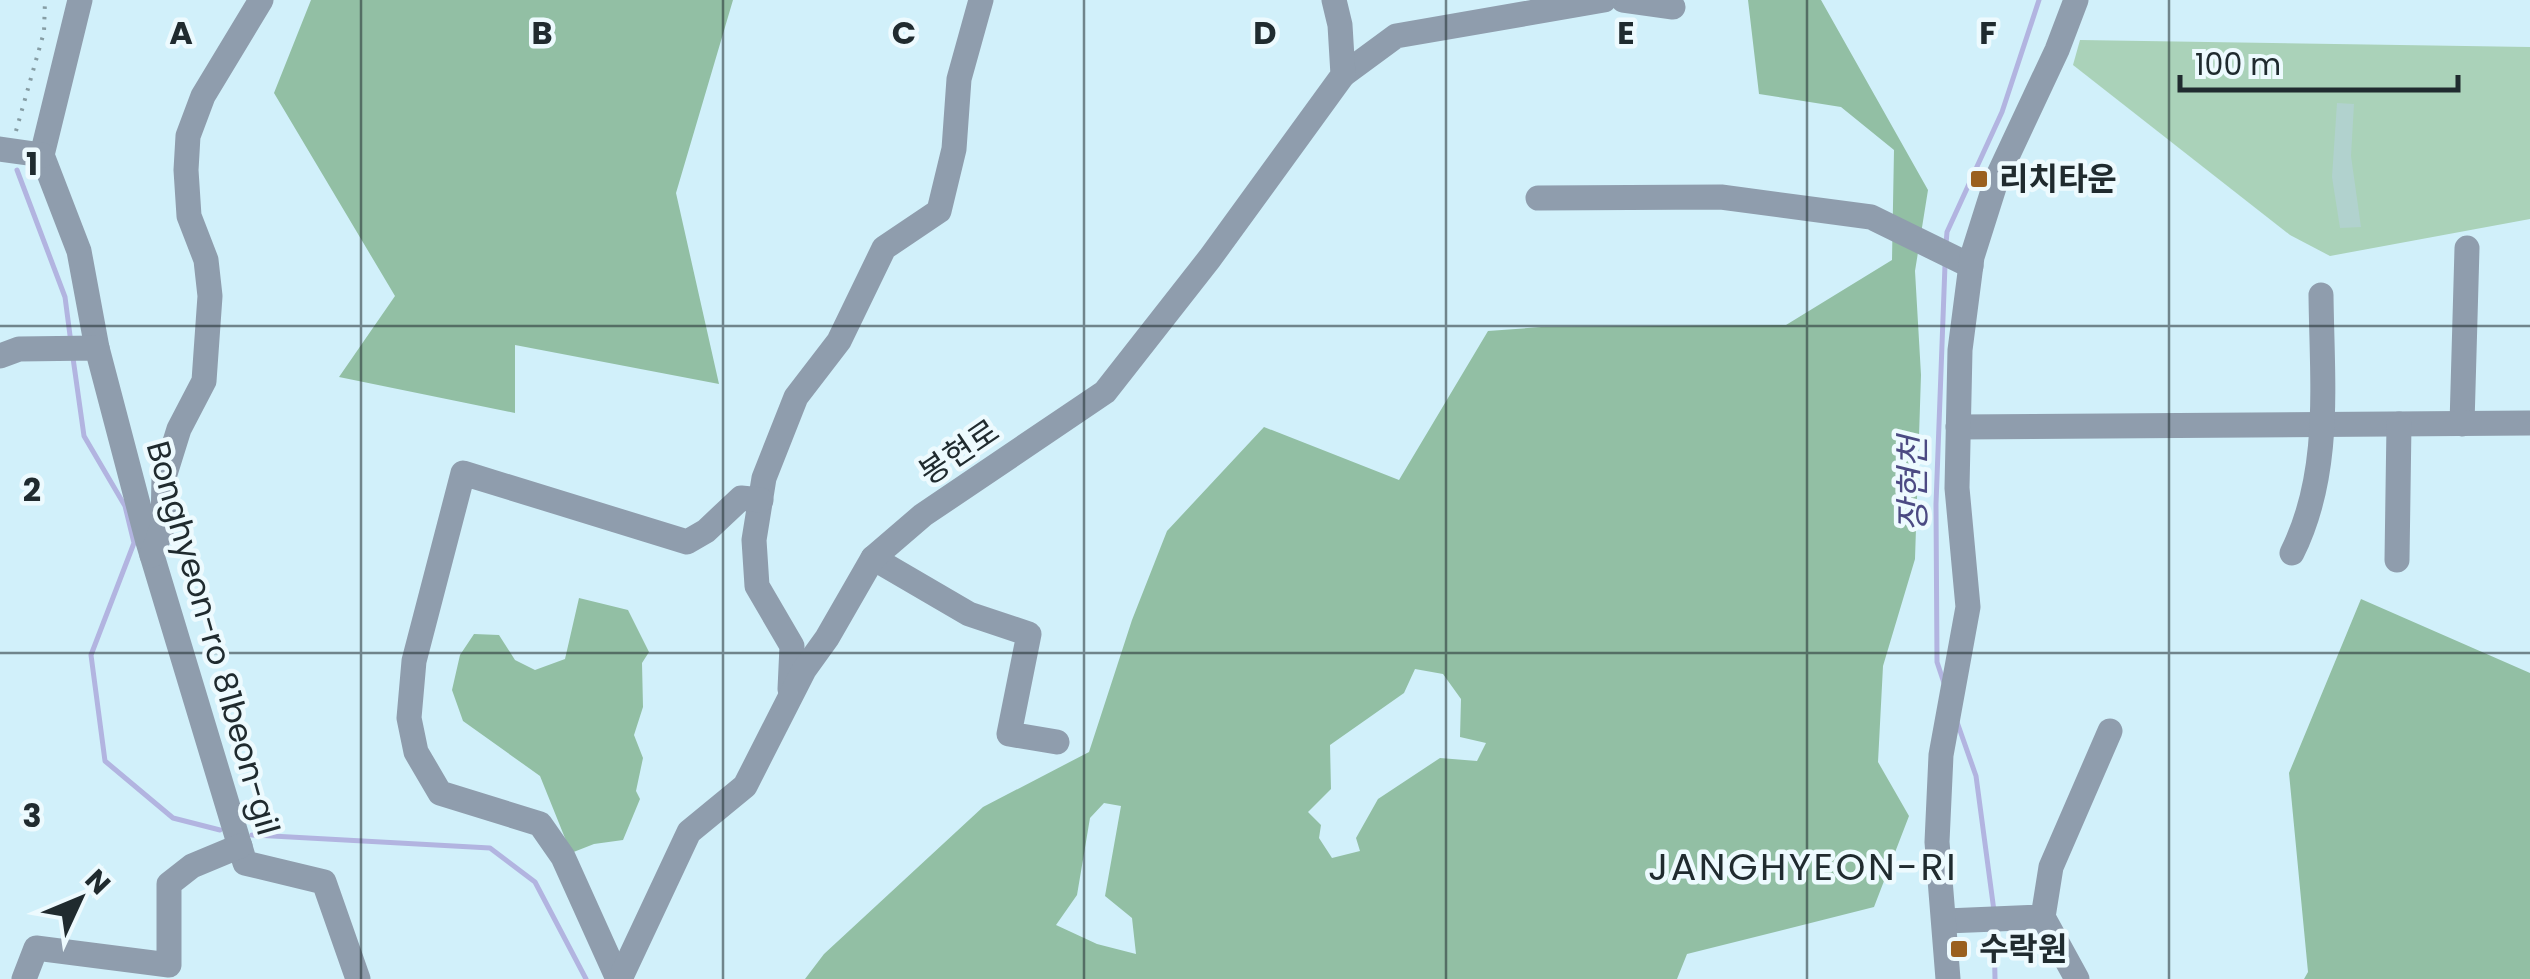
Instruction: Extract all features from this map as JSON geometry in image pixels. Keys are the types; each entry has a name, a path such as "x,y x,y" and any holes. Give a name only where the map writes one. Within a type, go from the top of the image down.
{"street":[{"path":"5,149 42,155 80,0"},
{"path":"152,555 163,526 164,477 180,430 204,381 210,296 206,260 189,216 188,136 203,96 260,0"},
{"path":"790,700 792,646 757,586 754,540 764,478 796,397 839,342 884,248 939,212 954,149 959,79 981,0"},
{"path":"1334,0 1343,75"},
{"name":"봉현로","path":"619,979 689,832 745,786 804,670 873,558 924,515 1106,392 1210,258 1343,75 1396,36 1604,0"},
{"path":"1624,0 1673,7"},
{"path":"1948,979 1937,842 1941,755 1968,606 1957,488 1964,263 2076,0"},
{"name":"Bonghyeon-ro 81beon-gil","path":"42,155 79,252 80,348 152,555 245,863 324,882 358,979"},
{"path":"1538,198 1721,197 1870,217 1964,263"},
{"path":"2462,424 2468,248"},
{"path":"2292,554 2315,494 2322,424 2322,296"},
{"path":"0,356 19,349 80,348"},
{"path":"1958,427 2530,423"},
{"path":"2397,560 2399,424"},
{"path":"619,979 563,858 540,824 440,793 416,752 409,718 414,661 463,473 687,542 706,531 741,498 761,500"},
{"path":"873,558 969,614 1029,634 1009,734 1056,742"},
{"path":"2077,979 2043,917 2051,867 2110,732"},
{"path":"24,979 36,948 168,972 169,884 192,866 240,846"},
{"path":"1946,921 2043,917"}],"path":[{"path":"5,149 44,32 45,0"}],"green space":[{"path":"311,0 733,0 676,193 719,384 515,345 515,413 339,377 395,296 274,93"},
{"path":"1748,0 1821,0 1928,190 1915,271 1921,375 1915,559 1883,666 1878,762 1909,816 1874,907 1687,954 1677,979 805,979 824,954 983,807 1089,752 1132,620 1167,531 1264,427 1399,480 1488,331 1786,325 1892,260 1894,150 1841,107 1759,94","holes":["1415,669 1443,674 1461,699 1460,737 1486,743 1477,761 1440,758 1378,799 1356,838 1360,851 1332,858 1319,838 1321,825 1308,812 1331,789 1330,745 1404,693","1104,803 1121,806 1105,896 1132,918 1136,954 1097,944 1056,925 1077,895 1090,818"]},
{"path":"2080,40 2530,47 2530,219 2330,256 2290,235 2073,65"},
{"path":"579,598 628,610 649,652 642,663 643,707 634,735 643,758 636,791 640,799 623,840 594,844 571,853 540,776 463,721 452,690 460,655 474,634 499,635 515,660 535,670 565,659"},
{"path":"2361,599 2530,673 2530,979 2304,979 2308,972 2289,773"}],"building":[{"path":"2337,103 2354,104 2351,156 2361,227 2340,228 2332,177"}],"waterway":[{"name":"장현천","path":"1946,244 1947,232 2002,112 2039,0"},
{"path":"17,170 65,297 71,343"},
{"name":"장현천","path":"1944,683 1937,662 1936,504 1945,265"},
{"path":"73,358 84,436 125,506 134,543 91,655 105,761 173,818 220,830"},
{"name":"장현천","path":"1957,722 1976,776 1994,911"},
{"path":"252,835 490,848 535,882 586,979"},
{"name":"장현천","path":"1994,927 1995,979"}],"place":[{"name":"리치타운","path":"1979,179"},
{"name":"수락원","path":"1959,949"}],"district":[{"name":"JANGHYEON-RI","path":"1803,867"}]}
